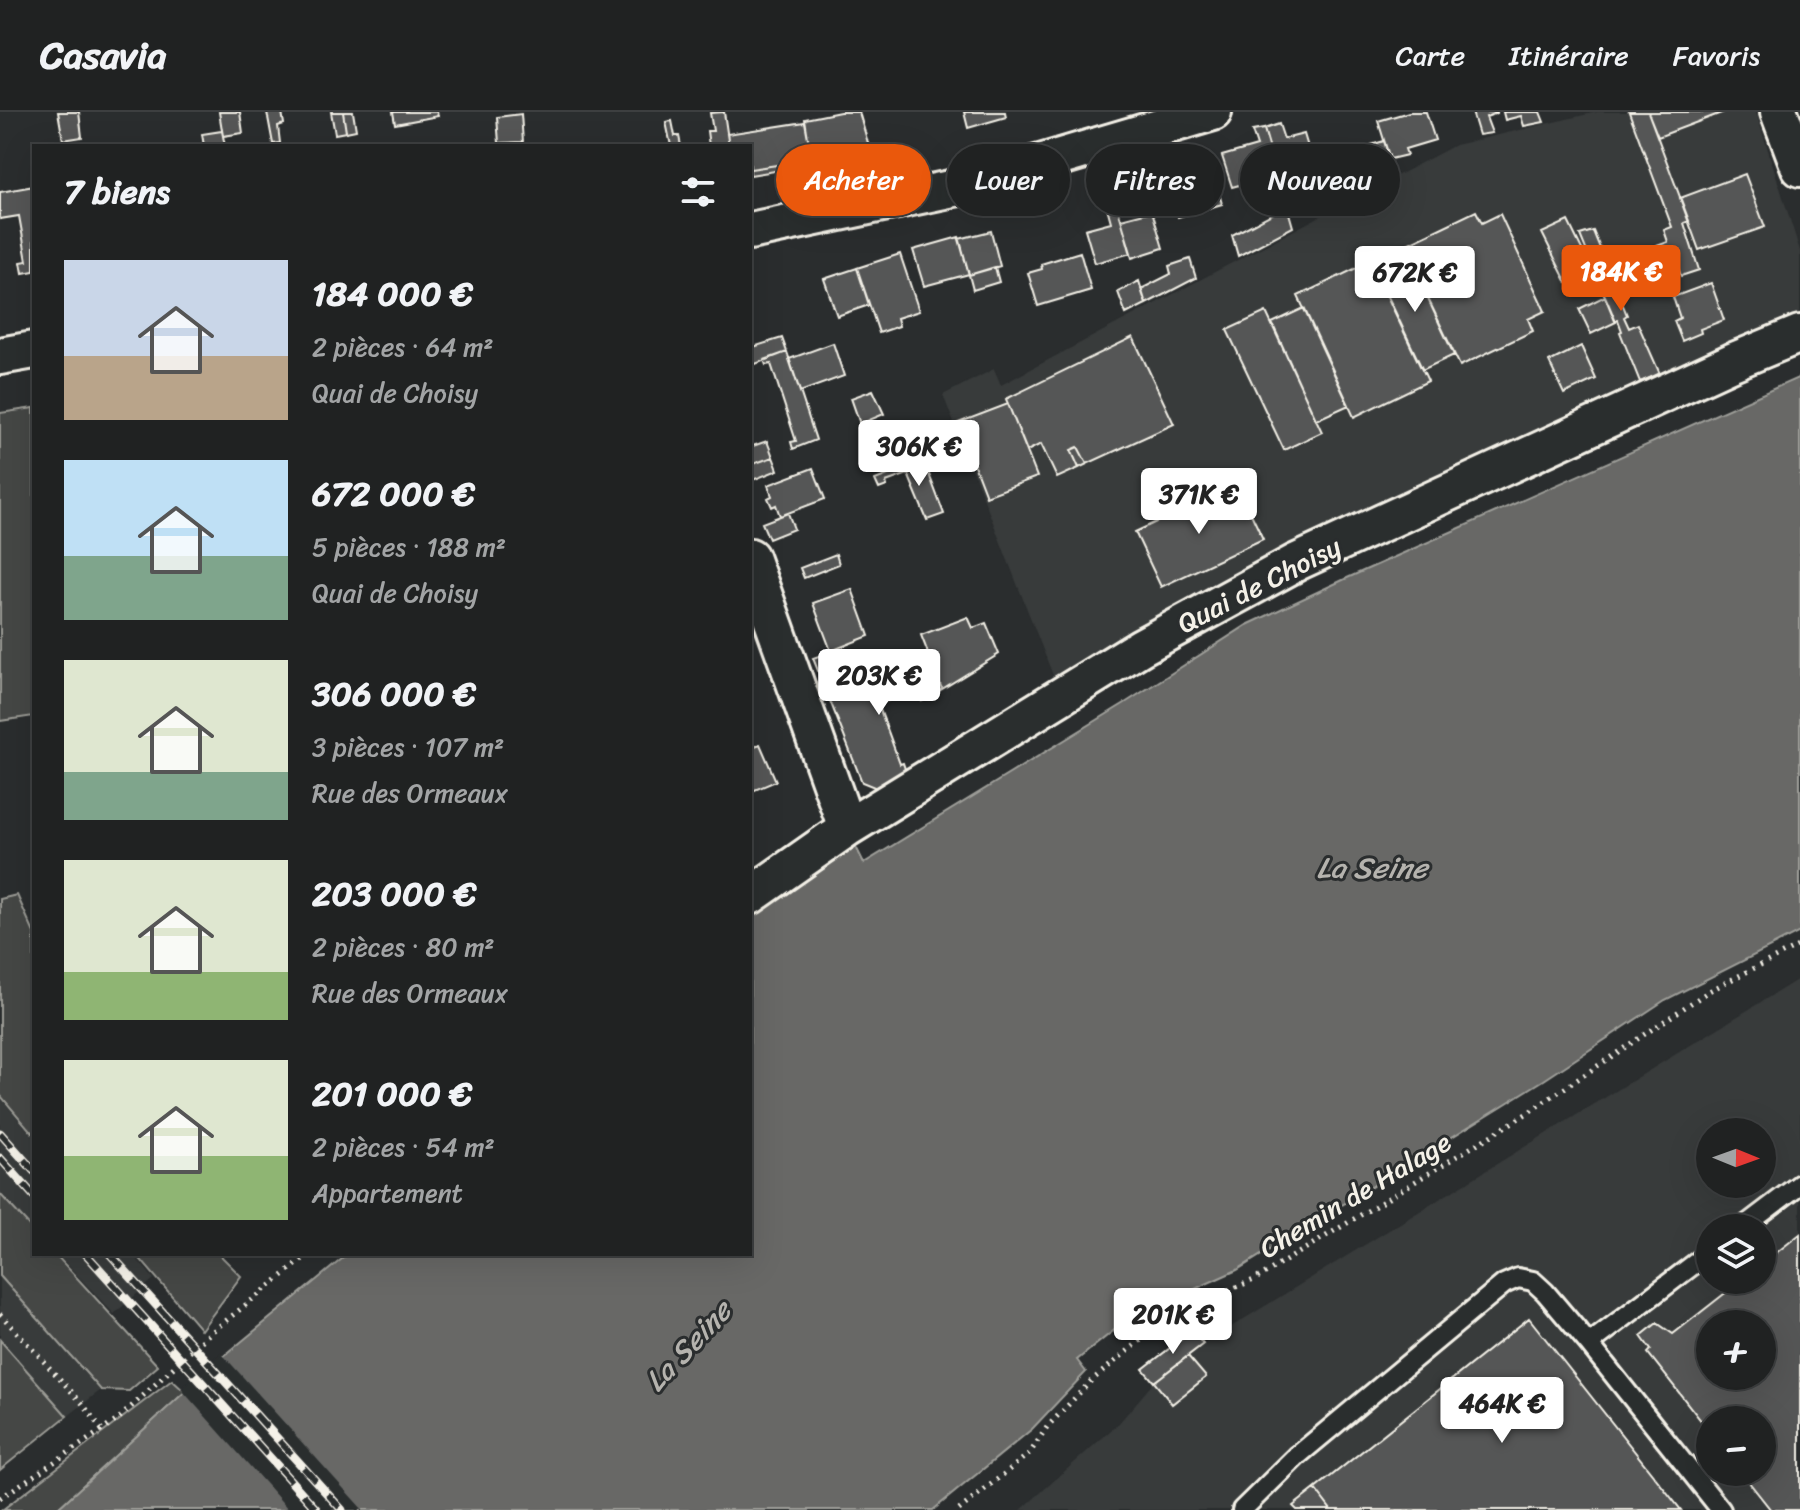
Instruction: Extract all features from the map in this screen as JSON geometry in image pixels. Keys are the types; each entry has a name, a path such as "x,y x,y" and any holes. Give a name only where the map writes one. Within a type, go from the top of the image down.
{"street":[{"path":"752,231 959,187 1213,112"},
{"path":"1779,112 1800,168"},
{"name":"Quai de Choisy","path":"752,895 847,828 1141,647 1297,562 1732,362 1800,334"},
{"path":"0,356 32,350"},
{"path":"752,563 847,828"}],"lane":[{"path":"1760,1214 1800,1184"},
{"path":"1589,1344 1696,1263"},
{"path":"1242,1510 1297,1456 1504,1284 1518,1278 1533,1281 1545,1292 1721,1510"}],"path":[{"name":"Chemin de Halage","path":"959,1510 1030,1453 1047,1427 1091,1381 1178,1310 1254,1280 1526,1114 1709,991 1800,945"},
{"path":"0,1498 116,1421 209,1334 308,1256"},
{"path":"0,1314 82,1403 103,1431"}],"shaded area":[{"path":"1597,112 1756,112 1800,251 1800,321 1252,565 1054,678 943,395 994,369 1001,385 1321,216 1400,216 1400,174 1455,145"},
{"path":"32,408 32,716 0,721 0,413"},
{"path":"17,895 32,929 32,1133 0,1095 0,899"},
{"path":"1800,978 1800,1510 1021,1510 1119,1423 1154,1382 1203,1344"},
{"path":"0,1097 32,1135 32,1228 0,1194"},
{"path":"0,1194 32,1229 32,1256 57,1256 158,1366 129,1391 101,1390 0,1276"},
{"path":"59,1256 135,1256 154,1279 114,1314"},
{"path":"138,1256 221,1256 241,1276 201,1330"},
{"path":"0,1276 101,1390 0,1470"},
{"path":"0,1340 67,1416 0,1470"},
{"path":"172,1380 185,1392 56,1510 2,1510"}],"water":[{"name":"La Seine","path":"1800,377 1800,932 1665,1000 1544,1080 1237,1270 1175,1298 1167,1288 1077,1360 1086,1372 1032,1429 933,1510 56,1510 224,1356 346,1256 752,1256 752,915 856,847 864,863 1247,625"}],"pier":[{"path":"221,1353 363,1510 289,1510 181,1389"}],"building":[{"path":"58,112 79,112 82,137 63,140"},
{"path":"219,112 240,112 243,133 223,136"},
{"path":"267,112 282,112 284,124 278,126 280,143 273,144"},
{"path":"331,112 343,112 346,132 335,134"},
{"path":"343,112 353,112 356,130 346,132"},
{"path":"393,112 437,112 438,116 395,124"},
{"path":"724,112 729,144 709,144 707,131 713,131 710,113"},
{"path":"840,112 859,112 868,144 809,144 805,119"},
{"path":"964,112 1005,112 1006,117 968,128"},
{"path":"1409,112 1426,112 1435,140 1405,149 1407,155 1400,157 1400,144 1385,144 1378,121"},
{"path":"1472,112 1497,112 1486,117 1492,133 1479,135"},
{"path":"1503,112 1540,112 1544,122 1524,126 1521,116 1505,120"},
{"path":"1629,112 1648,112 1689,221 1684,223 1699,270 1681,276 1675,260 1657,266 1651,248 1668,242 1664,230 1672,227"},
{"path":"1648,112 1724,112 1658,137"},
{"path":"521,114 523,142 499,143 497,117"},
{"path":"672,121 675,136 679,136 681,144 671,144 666,122"},
{"path":"805,122 809,144 776,144 776,165 752,169 752,144 729,144 727,134"},
{"path":"1279,124 1284,139 1304,134 1307,144 1268,144 1264,129"},
{"path":"1264,129 1268,144 1256,144 1252,131"},
{"path":"222,131 225,144 204,144 202,134"},
{"path":"1240,151 1240,185 1232,187 1224,155"},
{"path":"776,165 776,171 752,175 752,169"},
{"path":"1745,174 1765,227 1699,250 1680,198"},
{"path":"32,186 32,271 23,273 21,262 27,261 19,216 0,219 0,192"},
{"path":"1476,211 1482,223 1500,214 1545,311 1528,319 1533,331 1460,366 1403,246"},
{"path":"1109,216 1120,216 1131,253 1095,263 1085,229 1111,222"},
{"path":"1153,216 1163,248 1132,258 1121,219"},
{"path":"1268,216 1290,216 1293,227 1238,256 1232,235"},
{"path":"1568,221 1592,270 1567,283 1542,233"},
{"path":"991,231 1000,266 969,275 959,239"},
{"path":"1593,231 1627,315 1624,317 1629,328 1638,324 1660,374 1640,382 1618,320 1615,321 1580,235"},
{"path":"959,237 969,274 924,286 913,250"},
{"path":"1080,252 1091,290 1038,306 1028,273 1042,269 1041,264"},
{"path":"900,254 919,311 897,318 899,326 879,333 857,268"},
{"path":"1409,258 1454,355 1422,370 1376,273"},
{"path":"1190,259 1196,278 1146,304 1141,289 1171,274 1169,266"},
{"path":"1371,261 1428,381 1354,417 1298,296"},
{"path":"995,267 999,282 973,290 969,275"},
{"path":"857,268 869,305 837,316 824,279"},
{"path":"1139,281 1146,304 1126,314 1118,292"},
{"path":"1711,283 1724,320 1700,329 1701,333 1682,341 1674,321 1680,318 1673,297"},
{"path":"1605,296 1616,322 1591,334 1579,309"},
{"path":"1304,308 1349,405 1316,420 1272,323"},
{"path":"1266,312 1322,432 1284,450 1227,330"},
{"path":"1133,337 1174,424 1087,464 1078,447 1071,450 1079,468 1057,478 1041,444 1027,451 1006,399"},
{"path":"782,338 787,352 752,365 752,347"},
{"path":"833,343 844,376 800,392 789,359"},
{"path":"1581,346 1596,379 1564,394 1549,362"},
{"path":"787,352 816,440 793,449 791,442 796,441 771,364 766,365 764,360"},
{"path":"873,390 884,414 860,424 851,398"},
{"path":"1008,404 1037,477 986,496 958,423"},
{"path":"910,426 924,461 911,466 898,432"},
{"path":"767,441 773,457 752,464 752,446"},
{"path":"1078,447 1087,464 1079,468 1071,450"},
{"path":"773,457 778,470 752,480 752,464"},
{"path":"924,461 944,514 927,520 908,474 886,482 887,486 879,489 875,480"},
{"path":"813,468 825,499 780,516 776,505 772,507 768,498 772,496 768,485"},
{"path":"1237,484 1263,539 1161,587 1135,532"},
{"path":"788,513 794,529 769,539 762,523"},
{"path":"836,554 839,564 804,578 800,568"},
{"path":"852,589 869,636 831,651 813,603"},
{"path":"968,617 973,628 986,623 999,654 942,689 921,635"},
{"path":"838,649 851,684 827,693 813,658"},
{"path":"929,655 942,689 922,701 918,690 878,704 900,764 903,763 906,772 879,789 862,782 827,693"},
{"path":"760,744 776,781 752,791 752,747"},
{"path":"1800,1234 1800,1510 1771,1510 1752,1486 1776,1486 1776,1406 1696,1406 1696,1414 1648,1353 1651,1350 1641,1336 1657,1323 1673,1334 1696,1316 1696,1390 1776,1390 1776,1310 1704,1310 1724,1294 1776,1294 1776,1253"},
{"path":"1529,1318 1681,1510 1331,1510 1315,1489"},
{"path":"1192,1331 1203,1344 1154,1382 1143,1369"},
{"path":"1188,1356 1206,1377 1172,1404 1154,1382"},
{"path":"1315,1489 1331,1510 1297,1510 1293,1506"}],"railway":[{"path":"0,1133 32,1169"},
{"path":"0,1158 32,1194"},
{"path":"88,1256 317,1510"},
{"path":"112,1256 342,1510"}]}
